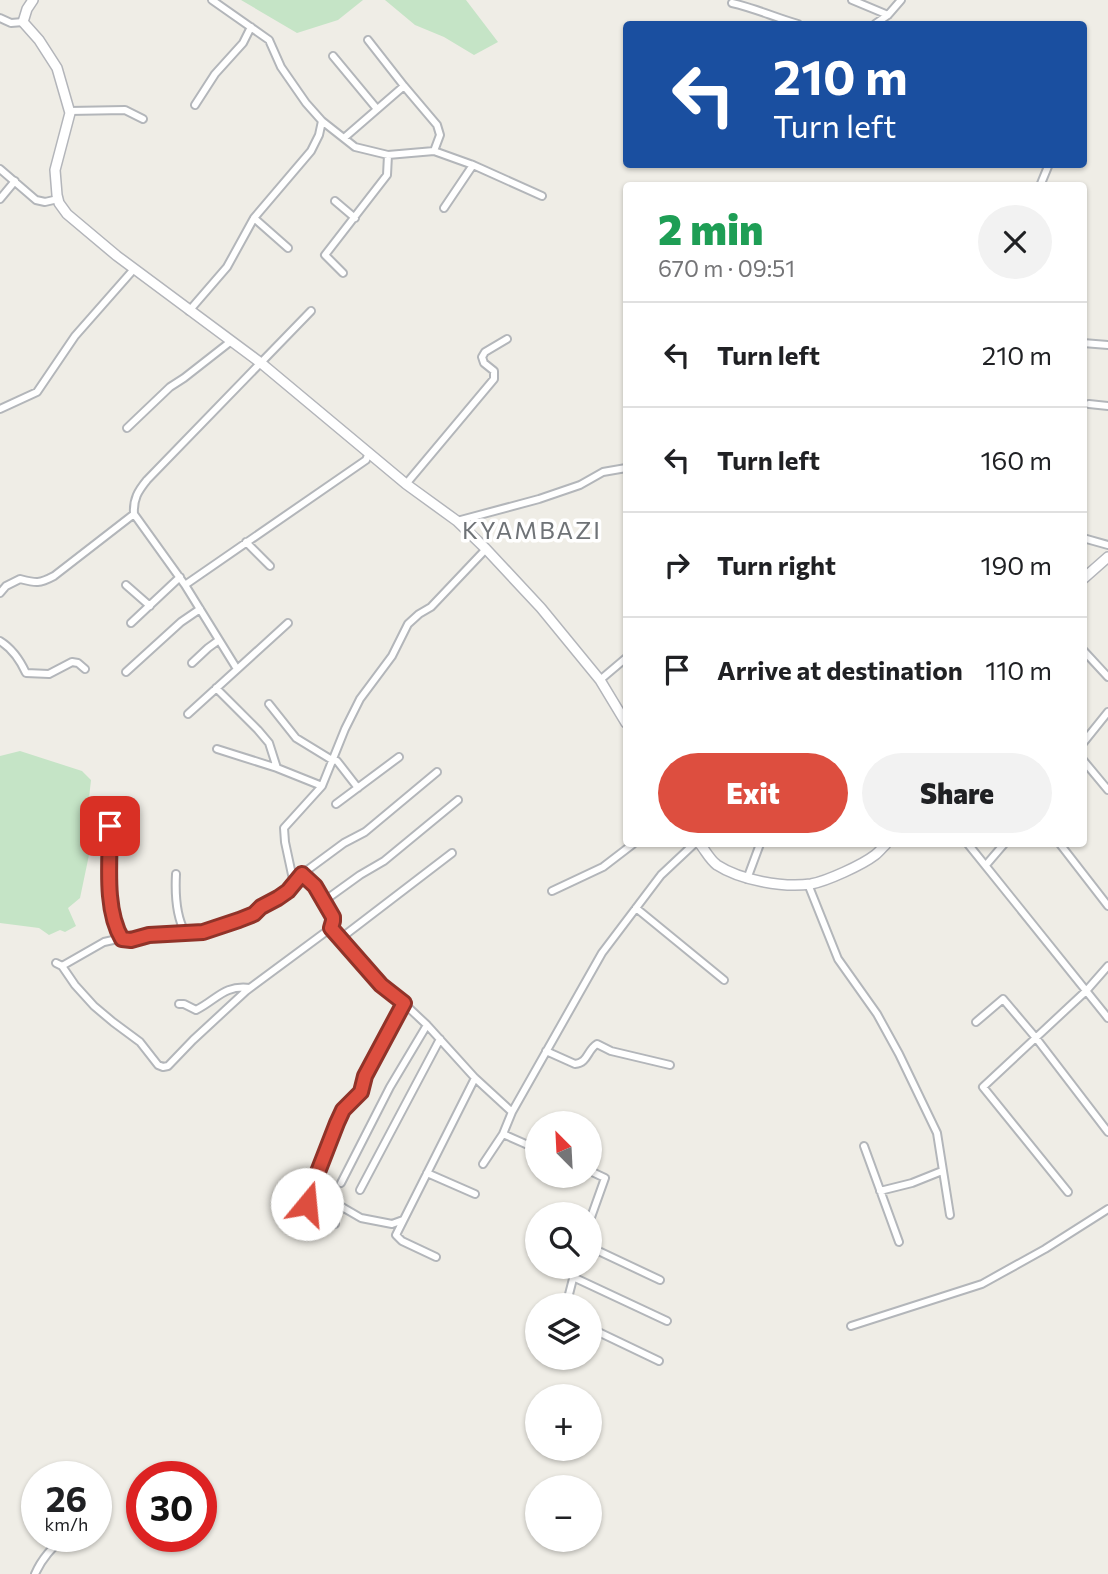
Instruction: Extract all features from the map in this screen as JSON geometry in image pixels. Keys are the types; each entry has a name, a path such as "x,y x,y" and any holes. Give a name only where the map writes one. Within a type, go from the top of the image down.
{"street":[{"path":"23,22 33,0"},
{"path":"212,0 269,40 281,67 306,103 322,121 355,147 388,155 434,151 473,164 542,195"},
{"path":"852,0 888,15"},
{"path":"879,21 901,0"},
{"path":"732,3 787,21"},
{"path":"0,18 10,23 23,22"},
{"path":"23,22 39,40 57,68 69,111 55,170 58,199 67,214 134,270 261,363 406,484 457,521 541,608 600,681 623,717"},
{"path":"195,105 215,74 243,43 251,27"},
{"path":"368,40 437,125 440,135 434,151"},
{"path":"333,56 377,109"},
{"path":"344,138 404,86"},
{"path":"69,111 125,110 143,119"},
{"path":"189,310 227,267 254,218 311,151 322,121"},
{"path":"344,273 325,256 387,175 388,155"},
{"path":"444,208 473,164"},
{"path":"0,169 36,200 45,202 58,199"},
{"path":"0,199 15,181"},
{"path":"335,201 355,218"},
{"path":"254,218 288,248"},
{"path":"0,409 37,392 75,336 134,270"},
{"path":"237,669 180,577 134,514 133,506 137,492 147,480 311,311"},
{"path":"406,484 494,379 494,372 484,363 482,356 507,340"},
{"path":"127,428 170,387 230,342"},
{"path":"1087,343 1108,345"},
{"path":"1089,404 1108,406"},
{"path":"185,585 366,460 369,453"},
{"path":"457,521 540,499 580,485 603,472 623,469"},
{"path":"0,593 6,586 20,579 44,582 134,514"},
{"path":"1087,539 1108,545"},
{"path":"246,542 270,566"},
{"path":"294,884 284,828 322,786 360,699 392,656 408,624 431,607 486,549"},
{"path":"1087,575 1108,557"},
{"path":"131,623 180,577"},
{"path":"126,586 150,606"},
{"path":"126,672 181,622 200,609"},
{"path":"188,714 288,624"},
{"path":"192,663 219,640"},
{"path":"0,641 9,646 26,673 49,674 72,662 85,669"},
{"path":"1087,654 1108,677"},
{"path":"600,681 623,661"},
{"path":"216,688 269,743 277,768"},
{"path":"269,704 296,738 337,761 358,788"},
{"path":"1087,738 1108,712"},
{"path":"217,749 322,786"},
{"path":"336,804 399,757"},
{"path":"1087,765 1108,790"},
{"path":"302,874 315,886 333,917 331,928 250,988 168,1066 158,1065 137,1039 113,1023 75,985 59,964 104,942 210,930 254,914 288,891 302,874 344,843 365,832 437,772"},
{"path":"324,901 384,861 458,800"},
{"path":"110,826 110,888 113,914 122,939"},
{"path":"552,891 603,867 629,847"},
{"path":"483,1164 503,1134 512,1112 602,953 661,875 691,847"},
{"path":"702,847 715,864 747,879 784,884 825,881 875,855 883,847"},
{"path":"747,879 759,847"},
{"path":"971,847 1108,1018"},
{"path":"986,865 1001,847"},
{"path":"1062,847 1108,906"},
{"path":"341,938 452,853"},
{"path":"176,874 179,917 185,932"},
{"path":"808,884 838,959 877,1014 937,1133 950,1215"},
{"path":"636,908 724,980"},
{"path":"331,928 381,985 427,1025 475,1078 512,1112"},
{"path":"1068,1192 983,1087 1108,966"},
{"path":"179,1004 184,1003 195,1010 233,987 250,988"},
{"path":"976,1022 1003,999 1108,1132"},
{"path":"335,1224 307,1204 311,1189 343,1110 361,1092 365,1076 404,1003"},
{"path":"341,1182 390,1087 427,1025"},
{"path":"360,1190 440,1039"},
{"path":"546,1051 579,1064 597,1044 611,1051 670,1065"},
{"path":"436,1257 402,1241 396,1235 475,1078"},
{"path":"503,1134 525,1144"},
{"path":"864,1146 899,1242"},
{"path":"880,1191 912,1183 942,1171"},
{"path":"427,1173 475,1194"},
{"path":"311,1189 361,1219 392,1224 403,1220"},
{"path":"851,1326 982,1284 1045,1249 1108,1209"},
{"path":"602,1253 660,1280"},
{"path":"577,1279 667,1321"},
{"path":"602,1334 659,1361"},
{"path":"35,1574 49,1552"}],"green space":[{"path":"241,0 363,0 338,20 297,33"},
{"path":"385,0 466,0 498,42 474,55 444,37 415,25"},
{"path":"20,751 82,771 91,780 84,843 89,855 80,898 68,908 76,926 65,932 60,930 49,935 39,928 0,923 0,756"}],"district":[{"name":"KYAMBAZI","path":"532,529"}],"route":[{"path":"110,826 110,888 113,914 122,939 203,932 217,928 254,914 288,891 302,874 315,886 333,917 331,928 381,985 404,1003 365,1076 361,1092 343,1110 307,1204"}]}
